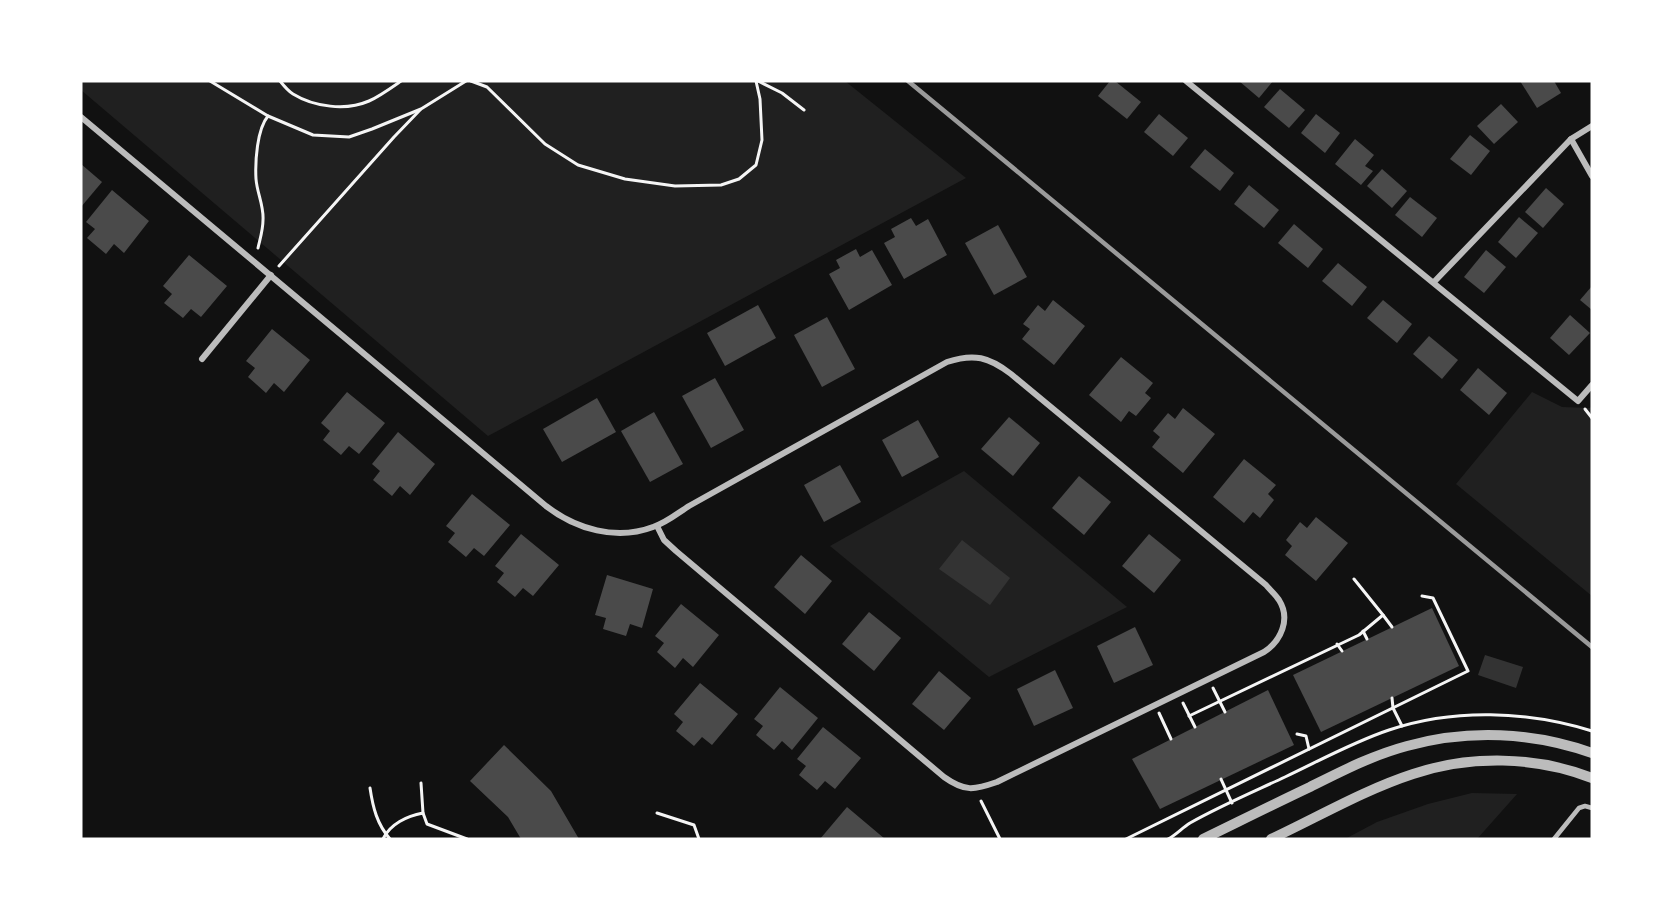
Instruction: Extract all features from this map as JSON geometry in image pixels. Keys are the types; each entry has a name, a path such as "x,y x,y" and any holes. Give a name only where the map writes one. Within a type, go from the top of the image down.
{"street":[{"path":"1186,81 1578,401 1592,385"},
{"path":"81,117 560,516 575,524 597,531 637,531 657,526 947,362 966,357 980,357 1011,374 1266,585 1280,601 1283,628 1278,639 1270,648 997,782 974,789 963,788 940,774 676,551 664,540 657,526"},
{"path":"1434,282 1571,139 1592,126"},
{"path":"1571,139 1592,176"},
{"path":"202,359 271,275"},
{"path":"1203,839 1363,761 1421,742 1477,735 1508,735 1555,742 1592,753"},
{"path":"1271,839 1386,784 1414,773 1442,766 1483,761 1517,761 1560,768 1592,778"}],"lane":[{"path":"1554,839 1579,808 1585,806 1592,808"}],"path":[{"path":"210,81 268,116 313,135 349,137 421,109 466,81"},
{"path":"280,81 290,93 305,100 350,107 368,101 401,81"},
{"path":"471,81 487,87 545,144 578,165 625,180 675,186 721,185 739,179 756,165 762,140 757,81"},
{"path":"757,81 782,93 804,110"},
{"path":"279,266 421,109"},
{"path":"258,248 264,220 256,180 259,138 264,121 268,116"},
{"path":"1354,579 1392,627"},
{"path":"1126,839 1468,671 1433,598 1422,596"},
{"path":"1195,727 1189,716 1359,635 1383,615"},
{"path":"1363,631 1367,639"},
{"path":"1337,644 1342,651"},
{"path":"1392,698 1393,708 1402,726"},
{"path":"1220,702 1225,712"},
{"path":"1155,705 1171,739"},
{"path":"1297,734 1306,736 1310,749"},
{"path":"1221,779 1232,803"},
{"path":"421,783 423,813 427,824 467,839"},
{"path":"370,788 375,815 390,839"},
{"path":"981,801 1000,839"},
{"path":"383,839 398,821 423,813"},
{"path":"657,813 694,825 699,839"}],"shaded area":[{"path":"81,81 845,81 966,178 488,436 81,90"},
{"path":"1532,392 1562,407 1590,408 1592,406 1592,596 1456,484"},
{"path":"964,471 1127,607 989,677 830,546"},
{"path":"962,540 1010,578 990,605 939,569"},
{"path":"1485,655 1523,667 1516,688 1478,675"},
{"path":"1472,793 1517,794 1477,839 1345,839 1377,822 1428,804"}],"building":[{"path":"1110,81 1115,81 1141,102 1127,119 1098,96"},
{"path":"1239,81 1273,81 1259,98"},
{"path":"1520,81 1554,81 1561,93 1537,108"},
{"path":"1280,89 1305,110 1289,128 1264,107"},
{"path":"1501,104 1518,122 1494,144 1477,126"},
{"path":"1159,114 1188,138 1173,156 1144,132"},
{"path":"1316,114 1340,133 1325,153 1301,133"},
{"path":"1470,135 1490,151 1471,175 1450,159"},
{"path":"1355,139 1374,155 1365,166 1373,171 1361,185 1335,164"},
{"path":"1205,149 1234,173 1220,191 1190,167"},
{"path":"81,164 102,182 81,207"},
{"path":"1382,169 1407,191 1392,208 1367,186"},
{"path":"1249,185 1279,210 1264,228 1234,204"},
{"path":"1546,188 1564,204 1543,228 1525,212"},
{"path":"112,190 149,221 124,253 114,244 106,254 87,238 95,229 86,222"},
{"path":"1410,197 1437,218 1422,237 1395,215"},
{"path":"1519,217 1538,233 1516,258 1498,242"},
{"path":"911,218 916,226 928,219 947,255 904,279 884,243 895,237 891,229"},
{"path":"1294,224 1323,249 1308,268 1278,243"},
{"path":"998,225 1027,277 994,295 965,243"},
{"path":"856,249 860,257 872,250 892,285 849,310 829,274 840,268 836,260"},
{"path":"1486,250 1506,267 1484,293 1464,277"},
{"path":"189,255 227,286 201,317 191,309 183,318 164,303 172,294 163,286"},
{"path":"1338,263 1367,287 1352,306 1322,281"},
{"path":"1592,286 1592,310 1580,300"},
{"path":"1053,300 1085,326 1054,365 1022,339 1030,329 1023,324 1038,305 1045,311"},
{"path":"1383,300 1412,324 1397,343 1367,318"},
{"path":"758,305 776,338 725,366 707,333"},
{"path":"1570,315 1590,333 1569,355 1550,338"},
{"path":"827,317 855,369 822,387 794,335"},
{"path":"272,329 310,360 284,392 274,383 266,393 248,377 255,368 246,361"},
{"path":"1429,336 1458,360 1442,379 1413,354"},
{"path":"1121,357 1153,383 1145,393 1151,398 1136,416 1129,411 1121,422 1089,395"},
{"path":"1478,368 1507,393 1489,415 1460,390"},
{"path":"715,378 744,430 711,448 682,396"},
{"path":"347,392 385,423 359,454 349,446 341,455 323,440 330,431 321,423"},
{"path":"597,398 616,432 562,462 543,429"},
{"path":"1183,408 1215,434 1183,473 1152,447 1160,437 1153,431 1168,413 1175,419"},
{"path":"654,412 683,464 650,482 621,431"},
{"path":"1009,417 1040,443 1013,476 981,449"},
{"path":"918,420 939,457 902,477 882,440"},
{"path":"398,432 435,464 410,495 400,486 392,496 373,480 380,471 372,464"},
{"path":"1244,459 1276,485 1268,494 1274,500 1260,518 1253,512 1244,523 1213,497"},
{"path":"840,465 861,502 824,522 804,485"},
{"path":"1079,476 1111,502 1084,535 1052,508"},
{"path":"472,494 510,525 484,556 474,548 466,557 448,542 455,533 446,526"},
{"path":"1316,517 1348,543 1316,581 1285,555 1292,546 1286,540 1300,522 1307,528"},
{"path":"521,534 559,565 533,596 523,588 515,597 497,582 504,573 495,566"},
{"path":"1149,534 1181,560 1154,593 1122,566"},
{"path":"801,555 832,581 805,614 774,587"},
{"path":"607,575 653,589 642,628 630,624 626,636 603,629 606,618 595,615"},
{"path":"681,604 719,635 693,667 683,658 675,668 657,652 664,643 655,636"},
{"path":"1432,608 1459,666 1321,732 1293,675"},
{"path":"869,612 901,638 874,671 842,644"},
{"path":"1135,627 1153,665 1114,683 1097,646"},
{"path":"1055,670 1073,708 1034,726 1017,689"},
{"path":"939,671 971,698 944,730 912,704"},
{"path":"700,683 738,714 712,745 702,737 694,746 676,731 683,722 674,714"},
{"path":"780,687 818,718 792,750 782,741 774,750 756,735 763,726 754,719"},
{"path":"1268,690 1294,745 1160,809 1132,759"},
{"path":"823,727 861,758 835,789 825,781 817,790 799,775 806,766 797,759"},
{"path":"504,745 551,791 579,839 521,839 508,817 470,781"},
{"path":"847,807 885,839 820,839"}],"railway":[{"path":"908,81 1592,647"}]}
